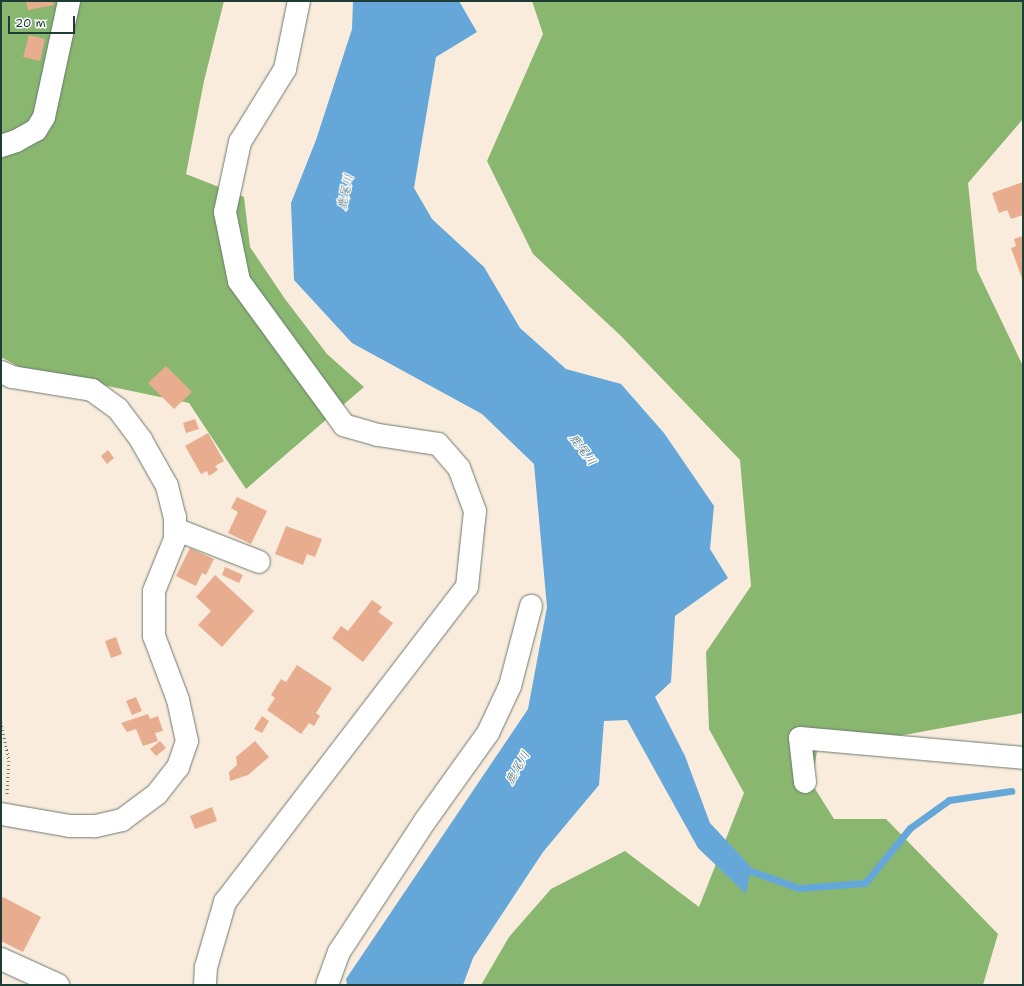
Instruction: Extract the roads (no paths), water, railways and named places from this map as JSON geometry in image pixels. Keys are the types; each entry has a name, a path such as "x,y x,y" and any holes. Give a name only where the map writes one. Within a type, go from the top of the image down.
{"street":[{"path":"1,146 16,141 36,130 44,117 69,1"},
{"path":"205,985 206,967 225,902 466,587 475,511 459,468 438,444 378,435 344,425 239,281 225,212 238,150 240,142 285,69 299,1"},
{"path":"1,372 12,377 38,379 92,390 118,409 141,440 167,486 175,529 175,539 154,591 154,636 178,700 187,741 178,767 157,794 122,820 96,826 70,826 4,814"},
{"path":"175,529 259,562"},
{"path":"327,985 339,952 425,821 488,733 510,686 531,606"},
{"path":"805,782 800,738 1023,758"},
{"path":"1,959 58,985"}],"water":[{"name":"鹿尾川","path":"353,1 459,1 477,32 436,57 414,188 432,219 484,267 520,328 566,369 621,384 664,433 714,506 710,549 728,578 675,616 671,682 655,697 685,756 710,823 751,867 746,894 698,848 627,720 604,721 599,785 543,852 473,958 463,985 347,985 346,979 528,709 547,607 534,464 482,414 352,343 294,280 291,203 316,140 352,29"}],"waterway":[{"path":"742,868 799,888 865,883 910,828 949,800 1011,791"}]}
